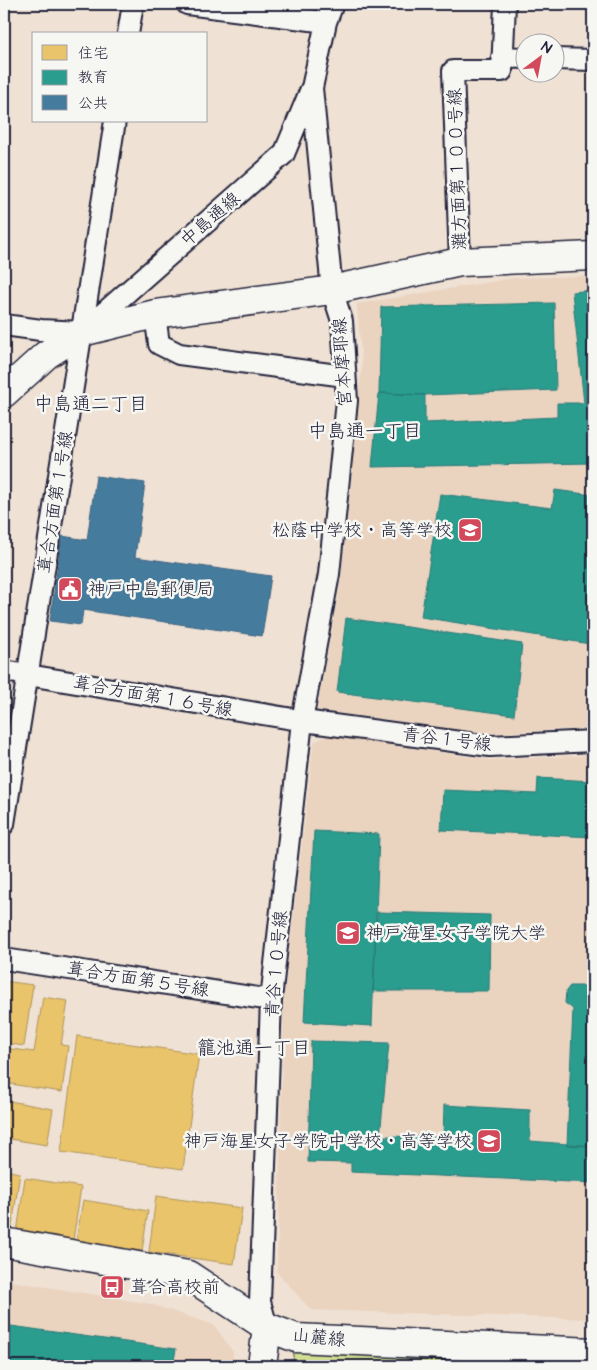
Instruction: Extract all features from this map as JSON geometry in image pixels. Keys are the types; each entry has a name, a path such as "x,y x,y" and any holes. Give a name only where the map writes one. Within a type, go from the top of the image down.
{"street":[{"path":"128,32 133,4"},
{"path":"187,4 330,13"},
{"path":"505,4 502,57 514,58"},
{"name":"宮本摩耶線","path":"302,721 329,574 347,401 342,321 332,290 312,88 330,13"},
{"name":"灘方面第１００号線","path":"460,262 453,71 502,71 502,57"},
{"path":"564,59 593,60"},
{"name":"中島通線","path":"82,332 284,154 312,88"},
{"name":"葺合方面第１号線","path":"4,824 115,122"},
{"path":"4,325 41,330 82,332 155,314 332,290 460,262 593,256"},
{"path":"155,314 159,344 179,354 345,376"},
{"path":"4,393 46,355 82,332"},
{"name":"葺合方面第１６号線","path":"4,671 302,721"},
{"name":"青谷１号線","path":"302,721 490,746 593,741"},
{"name":"青谷１０号線","path":"267,1327 260,1302 272,1000 302,721"},
{"name":"葺合方面第５号線","path":"4,959 272,1000"},
{"name":"山麓線","path":"4,1242 188,1275 267,1327 296,1338 593,1352"},
{"path":"262,1366 267,1327"}],"shaded area":[{"name":"松蔭中学校・高等学校","path":"593,276 593,728 488,733 317,710 340,588 353,471 353,448 362,365 357,304 514,278"},
{"path":"327,736 491,760 593,755 593,1319 311,1310 277,1272 284,999 314,742"},
{"path":"4,1280 150,1304 214,1325 233,1352 232,1366 4,1366"}],"green space":[{"path":"296,1338 593,1362 593,1366 292,1366"}],"building: 住宅":[{"path":"4,981 33,985 24,1046 4,1043"},
{"path":"43,997 68,1001 61,1045 68,1046 62,1092 4,1083 4,1048 34,1052"},
{"path":"77,1036 199,1054 183,1169 61,1152"},
{"path":"4,1100 53,1109 47,1145 4,1138"},
{"path":"4,1170 20,1173 11,1233 4,1232"},
{"path":"25,1178 81,1187 73,1241 17,1232"},
{"path":"156,1196 242,1208 234,1264 149,1252"},
{"path":"83,1200 148,1211 142,1251 76,1241"}],"building: 教育":[{"path":"593,290 593,463 372,467 379,393 425,395 425,423 557,417 557,403 584,403 572,292"},
{"path":"554,303 556,390 425,395 379,393 381,307"},
{"path":"555,490 593,495 591,515 593,516 593,624 590,644 421,617 440,494 552,508"},
{"path":"346,618 522,644 514,715 337,692"},
{"path":"538,778 593,781 593,837 441,830 443,790 537,794"},
{"path":"314,831 379,834 372,1026 304,1022"},
{"path":"377,912 490,915 489,991 373,991"},
{"path":"570,986 582,986 588,990 588,996 593,996 593,1146 567,1145 573,1009 565,1003 566,991"},
{"path":"311,1041 389,1043 380,1136 443,1137 444,1105 530,1110 530,1141 593,1146 593,1183 351,1172 351,1163 308,1162"},
{"path":"4,1325 176,1349 173,1366 4,1366"}],"building: 公共":[{"path":"96,476 145,483 135,557 271,576 262,636 83,610 81,625 50,621 62,536 87,540"}],"place":[{"name":"松蔭中学校・高等学校","path":"470,530"},
{"name":"神戸中島郵便局","path":"70,589"},
{"name":"神戸海星女子学院大学","path":"348,933"},
{"name":"神戸海星女子学院中学校・高等学校","path":"489,1141"},
{"name":"葺合高校前","path":"112,1287"}],"district":[{"name":"中島通二丁目","path":"91,403"},
{"name":"中島通一丁目","path":"365,430"},
{"name":"籠池通一丁目","path":"254,1047"}]}
